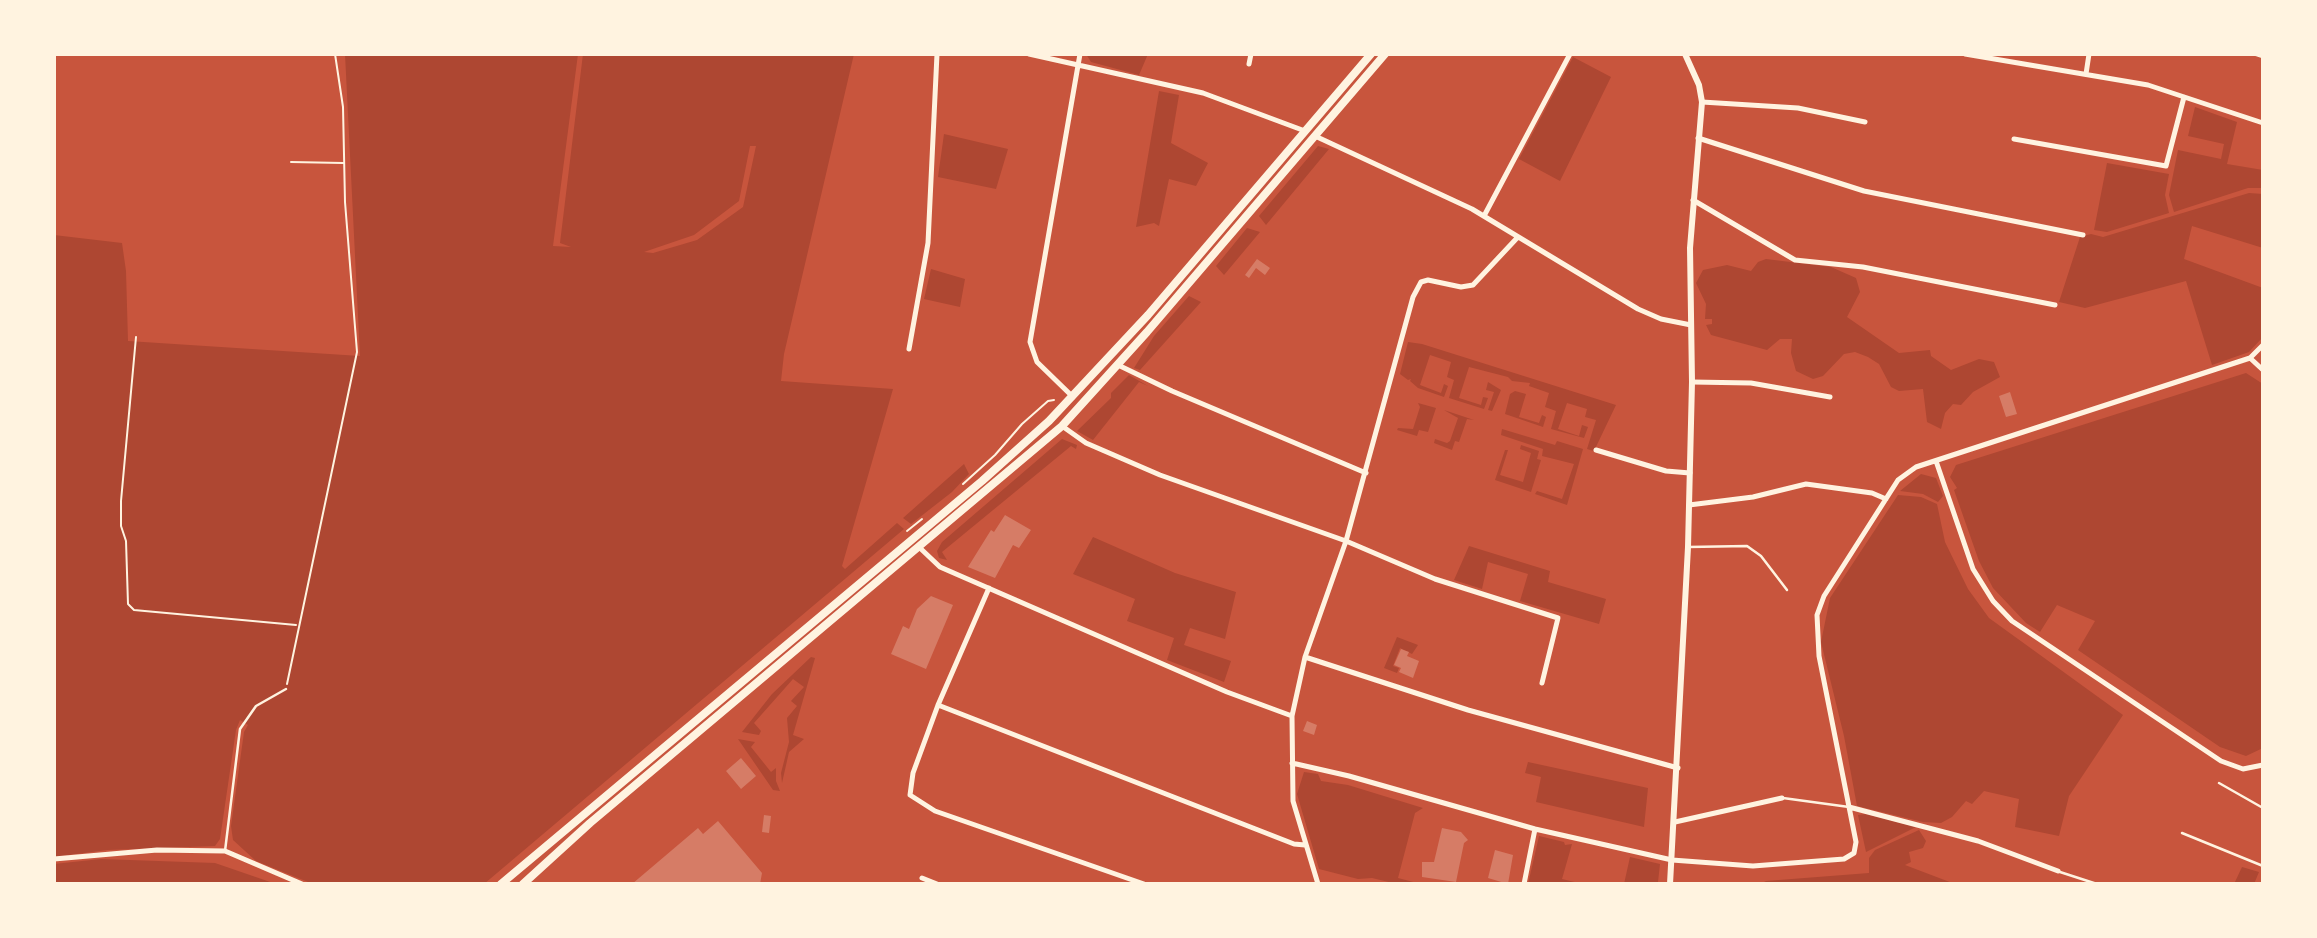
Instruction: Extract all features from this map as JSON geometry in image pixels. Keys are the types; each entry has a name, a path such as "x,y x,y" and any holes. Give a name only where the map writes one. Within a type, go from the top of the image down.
{"main road":[{"path":"501,884 973,489 1073,397 1148,315 1371,54"},
{"path":"523,884 590,823 1062,426 1118,365 1385,54"}],"street":[{"path":"909,349 928,243 937,54"},
{"path":"1028,54 1203,93 1305,131"},
{"path":"1073,397 1037,362 1030,342 1080,54"},
{"path":"1249,64 1251,54"},
{"path":"1484,216 1570,54"},
{"path":"1670,884 1688,547 1693,200 1702,102 1699,85 1685,54"},
{"path":"1965,54 2148,85 2263,123"},
{"path":"2086,74 2089,54"},
{"path":"2257,54 2263,56"},
{"path":"2014,139 2166,166 2184,97"},
{"path":"1702,102 1812,110 1865,122"},
{"path":"1315,136 1484,216 1638,309 1661,319 1691,325"},
{"path":"1698,138 1864,191 2083,235"},
{"path":"1693,200 1795,260 1863,267 2055,304"},
{"path":"1318,884 1293,801 1292,716 1305,657 1346,541 1417,287 1421,282 1433,279 1461,287 1473,285 1517,238"},
{"path":"1292,763 1349,776 1535,829 1672,860 1753,866 1844,859 1856,848 1819,656 1817,615 1824,596 1905,472 2250,358 2263,345"},
{"path":"2250,358 2263,370"},
{"path":"1118,365 1172,391 1366,473"},
{"path":"1692,382 1751,383 1830,397"},
{"path":"1062,426 1086,443 1144,468 1346,541 1435,579 1558,618 1542,683"},
{"path":"1596,450 1666,471 1690,473"},
{"path":"1936,461 1973,569 1993,601 2012,621 2221,761 2243,769 2263,765"},
{"path":"1689,505 1753,496 1806,484 1872,493 1886,499"},
{"path":"920,548 940,567 1227,692 1292,716"},
{"path":"989,587 938,705 913,773 909,795 935,811 1144,884"},
{"path":"1305,657 1468,710 1678,768"},
{"path":"938,705 1294,844 1306,845"},
{"path":"1675,822 1782,798"},
{"path":"1849,807 1978,841 2058,871"},
{"path":"1524,884 1535,829"},
{"path":"54,859 157,850 225,851 302,884"},
{"path":"922,878 937,884"}],"lane":[{"path":"1688,547 1747,546 1761,556 1787,590"},
{"path":"225,851 240,729 256,706 286,689"},
{"path":"2219,783 2263,808"},
{"path":"1782,798 1849,807"},
{"path":"2182,833 2263,866"},
{"path":"2058,871 2096,884"}],"path":[{"path":"286,689 357,352 344,163 343,107 335,54"},
{"path":"291,162 344,163"},
{"path":"136,337 121,501 121,526 126,541 128,604 134,610 298,625"},
{"path":"995,455 1022,424 1048,401 1054,400"}],"shaded area":[{"path":"345,54 578,54 553,246 571,247 560,243 583,54 854,54 784,354 781,381 893,389 842,566 845,569 897,523 904,529 484,884 313,884 256,861 233,840 231,826 244,732 248,725 240,720 236,730 220,839 215,846 107,850 54,857 54,235 122,243 126,271 128,341 360,356","holes":["750,146 756,146 743,207 697,240 653,253 644,252 694,235 739,201"]},
{"path":"1086,54 1148,54 1139,75 1091,62"},
{"path":"1573,57 1611,77 1560,181 1519,159"},
{"path":"1159,91 1179,95 1171,143 1208,163 1196,186 1169,179 1159,226 1154,223 1136,227"},
{"path":"2195,107 2237,122 2227,164 2263,170 2263,188 2248,188 2174,212 2169,195 2178,150 2221,159 2224,144 2188,136"},
{"path":"944,134 1008,149 996,189 938,177"},
{"path":"1318,146 1329,149 1266,225 1259,216"},
{"path":"2107,163 2169,174 2165,195 2169,213 2107,232 2094,230"},
{"path":"2249,193 2263,194 2263,248 2192,226 2184,259 2263,288 2263,337 2249,352 2212,365 2186,281 2085,308 2059,302 2080,237 2091,234 2103,237"},
{"path":"1247,228 1260,232 1224,275 1216,266"},
{"path":"1766,259 1831,267 1856,278 1860,292 1847,317 1899,353 1930,350 1931,356 1951,370 1979,359 1994,362 2000,377 1973,392 1961,405 1953,404 1945,413 1941,429 1927,422 1923,389 1899,391 1891,387 1879,364 1868,357 1855,352 1844,354 1823,376 1813,379 1796,371 1791,353 1792,339 1780,339 1767,350 1711,335 1706,325 1712,324 1712,319 1705,319 1706,304 1696,283 1703,270 1727,265 1751,271 1758,262"},
{"path":"931,269 965,279 960,307 924,299"},
{"path":"1189,296 1201,302 1140,370 1134,368 1154,336"},
{"path":"1408,342 1422,344 1616,405 1594,451 1587,449 1596,420 1585,417 1587,409 1567,403 1558,429 1579,436 1582,425 1588,427 1584,438 1551,429 1556,411 1545,407 1549,393 1529,386 1530,383 1512,381 1508,377 1469,367 1459,398 1481,405 1483,397 1488,398 1484,409 1449,398 1454,380 1447,377 1451,362 1430,355 1420,385 1441,393 1444,384 1448,386 1444,397 1418,388 1411,379 1408,380 1400,374"},
{"path":"2246,373 2263,384 2263,748 2246,756 2220,747 2078,650 2095,621 2057,605 2040,632 2026,623 1993,588 1979,561 1954,490 1957,488 1950,477 1956,465"},
{"path":"1129,375 1148,386 1139,382 1093,440 1077,431 1111,398 1111,393"},
{"path":"1488,382 1501,390 1492,411 1488,410 1494,392 1486,390"},
{"path":"1515,391 1526,394 1519,417 1539,423 1542,415 1546,417 1543,427 1505,414 1510,394"},
{"path":"1418,403 1436,408 1428,432 1419,430 1417,436 1397,430 1413,429 1420,407"},
{"path":"1444,410 1474,420 1467,419 1459,442 1455,441 1452,450 1434,443 1435,439 1447,443 1450,441 1458,418"},
{"path":"1502,429 1555,445 1557,441 1583,449 1567,505 1535,494 1537,491 1562,499 1574,464 1542,456 1543,449 1501,435"},
{"path":"1062,439 1077,445 1076,449 1071,446 942,552 947,560 939,558 937,551 942,542"},
{"path":"1521,445 1539,451 1537,459 1541,460 1531,492 1495,480 1505,450 1508,450 1500,475 1523,482 1531,453 1520,449"},
{"path":"964,464 969,474 952,492 911,524 903,518"},
{"path":"1921,474 1936,478 1943,496 1938,502 1923,494 1900,491"},
{"path":"1898,495 1921,497 1937,504 1945,542 1968,589 1989,618 2123,715 2069,796 2059,836 2015,827 2019,799 1984,791 1972,804 1966,801 1952,817 1941,823 1923,822 1857,806 1844,736 1821,642 1830,598"},
{"path":"1093,537 1175,573 1236,592 1225,639 1190,628 1184,645 1231,661 1224,682 1167,660 1174,638 1127,621 1135,599 1073,574"},
{"path":"1469,546 1550,571 1548,582 1606,599 1599,624 1520,601 1528,574 1488,562 1482,589 1454,580"},
{"path":"1397,637 1418,645 1412,654 1400,648 1393,666 1399,668 1397,673 1384,668"},
{"path":"811,657 815,658 793,735 804,739 789,752 782,783 781,773 789,742 787,718 797,706 791,701 804,687 793,679 754,723 761,731 759,735 742,732 772,694"},
{"path":"738,739 755,742 751,747 771,772 776,768 776,781 780,791 773,790"},
{"path":"1528,762 1648,788 1644,827 1536,802 1541,777 1525,773"},
{"path":"1304,772 1318,774 1321,781 1348,785 1423,808 1415,813 1398,878 1421,884 1397,884 1372,878 1358,879 1319,869 1297,794"},
{"path":"1866,814 1916,827 1866,852 1858,815"},
{"path":"1919,830 1926,841 1923,848 1909,852 1911,862 1905,865 1955,884 1760,884 1766,881 1869,873 1869,858 1875,850"},
{"path":"1539,836 1564,842 1565,845 1572,844 1562,879 1583,884 1528,884"},
{"path":"1630,857 1660,864 1658,882 1624,884"},
{"path":"101,859 215,863 276,884 54,884 54,864"},
{"path":"2242,867 2259,872 2254,884 2234,884"}],"building":[{"path":"1257,259 1270,268 1265,275 1256,268 1249,278 1245,275"},
{"path":"2010,392 2017,414 2006,417 1999,396"},
{"path":"1005,515 1031,530 1019,548 1013,545 995,578 968,567 991,530 994,532"},
{"path":"931,596 953,605 926,669 891,654 903,626 909,629 917,609"},
{"path":"1401,649 1409,652 1407,656 1419,661 1413,678 1399,672 1401,668 1394,665"},
{"path":"1307,721 1317,725 1314,735 1303,731"},
{"path":"741,758 756,776 741,789 726,771"},
{"path":"764,815 771,816 769,833 762,832"},
{"path":"718,821 762,873 760,884 632,884 698,828 703,834"},
{"path":"1442,828 1461,832 1468,840 1464,843 1456,882 1422,877 1422,862 1434,862"},
{"path":"1495,850 1513,855 1508,884 1488,878"}]}
